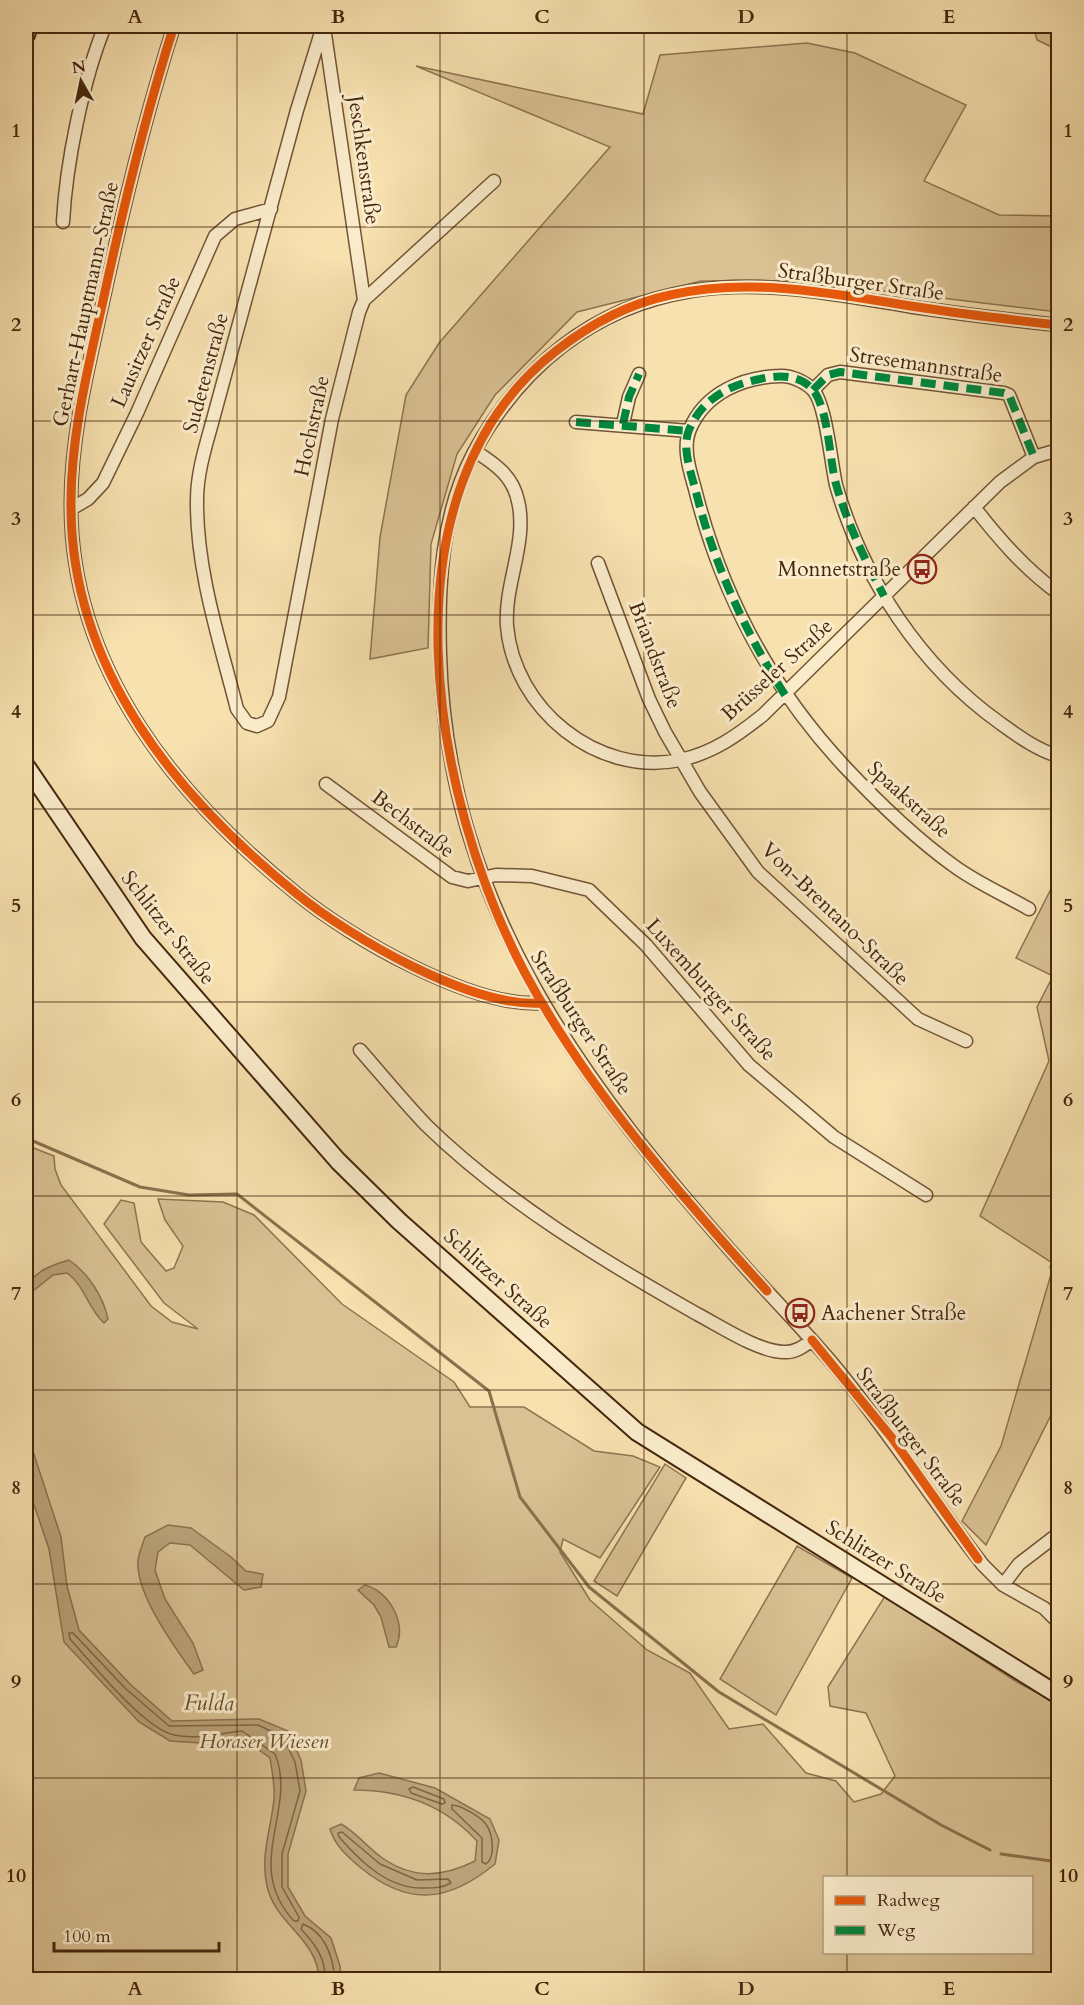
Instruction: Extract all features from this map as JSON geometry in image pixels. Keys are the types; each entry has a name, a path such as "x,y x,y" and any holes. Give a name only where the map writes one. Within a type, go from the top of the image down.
{"main road":[{"path":"26,35 29,26"},
{"name":"Schlitzer Straße","path":"26,766 143,938 338,1161 399,1221 637,1432 1059,1695"}],"street":[{"path":"63,222 64,193 86,90 105,26"},
{"name":"Gerhart-Hauptmann-Straße","path":"174,26 140,137 90,359 75,454 71,509 80,582 91,630 104,666 140,729 229,835 308,902 384,950 452,982 498,999 525,1004 542,1003"},
{"name":"Sudetenstraße","path":"257,726 247,723 237,709 206,580 198,537 197,499 201,467 271,209 324,26"},
{"name":"Jeschkenstraße","path":"324,26 364,300"},
{"path":"364,300 494,181"},
{"name":"Lausitzer Straße","path":"71,509 88,499 103,483 137,413 215,236 235,219 271,209"},
{"name":"Straßburger Straße","path":"1059,325 788,289 726,287 667,296 608,317 544,360 511,395 475,451 459,487 447,532 441,584 440,638 443,708 450,761 466,829 482,879 509,940 542,1003 575,1054 627,1126 744,1266 812,1340 892,1438 978,1559 1003,1585 1044,1608 1059,1622"},
{"name":"Hochstraße","path":"257,726 268,721 275,711 279,696 332,419 364,300"},
{"name":"Stresemannstraße","path":"813,390 828,375 840,372 1004,393 1009,395 1034,457"},
{"path":"624,424 629,397 639,374"},
{"path":"785,695 759,651 721,575 704,525 687,458 689,431 716,395 736,384 782,375 794,378 813,390 822,408 832,466 846,514 884,596 933,663 959,690 1016,735 1046,753 1059,756"},
{"path":"576,422 624,424 689,431"},
{"name":"Brüsseler Straße","path":"475,451 504,473 518,499 519,535 509,583 507,626 513,659 527,690 560,727 592,747 631,759 680,760 709,751 737,735 785,695 1008,475 1034,457 1059,450"},
{"path":"974,507 1014,554 1040,580 1059,593"},
{"name":"Briandstraße","path":"598,563 649,699 680,760"},
{"name":"Spaakstraße","path":"785,695 844,766 873,796 955,867 1029,909"},
{"name":"Von-Brentano-Straße","path":"680,760 758,872 918,1019 966,1041"},
{"name":"Bechstraße","path":"326,784 452,877 468,881 482,879"},
{"name":"Luxemburger Straße","path":"482,879 510,874 532,876 589,890 646,945 749,1065 834,1137 926,1195"},
{"path":"360,1050 426,1124 471,1163 546,1222 615,1267 727,1330 772,1350 791,1352 812,1340"},
{"path":"1003,1585 1019,1564 1059,1534"}],"green space":[{"path":"1033,26 1058,26 1058,50 1037,40"},
{"path":"807,43 855,53 966,105 924,181 999,215 1058,216 1058,312 801,281 701,281 577,312 495,395 457,454 431,544 428,648 370,659 380,537 406,395 439,343 610,147 416,66 643,114 660,55"},
{"path":"1058,875 1058,1401 986,1545 962,1521 1001,1446 1054,1264 980,1216 1049,1061 1037,1007 1053,976 1016,958"},
{"name":"Horaser Wiesen","path":"26,1145 54,1156 55,1169 61,1185 151,1306 172,1322 198,1329 164,1303 104,1224 121,1200 134,1203 141,1242 166,1271 174,1268 183,1246 165,1220 158,1199 223,1202 254,1215 342,1304 454,1382 470,1407 524,1407 594,1451 633,1456 660,1467 600,1558 563,1539 560,1552 590,1600 647,1650 690,1673 729,1729 763,1724 806,1773 836,1781 854,1802 881,1794 895,1776 866,1713 830,1706 828,1687 885,1596 1017,1682 1058,1704 1058,1979 26,1979"},
{"path":"665,1464 686,1478 617,1596 594,1581"},
{"path":"797,1546 852,1578 776,1715 720,1679"}],"water":[{"path":"69,1260 88,1278 98,1294 108,1319 104,1323 78,1284 67,1273 53,1275 33,1291 28,1285 40,1272"},
{"path":"26,1430 61,1537 67,1586 79,1630 130,1684 172,1721 259,1719 288,1731 301,1760 306,1791 288,1854 288,1887 305,1916 331,1938 340,1966 341,1979 319,1979 312,1953 271,1899 265,1875 265,1853 274,1794 270,1758 241,1737 201,1743 170,1741 139,1722 64,1642 49,1549 26,1481"},
{"path":"168,1525 191,1528 246,1571 263,1574 261,1587 244,1590 190,1545 170,1543 158,1552 155,1570 165,1599 193,1643 203,1670 194,1674 149,1604 139,1573 138,1560 145,1537"},
{"path":"365,1585 382,1594 394,1609 399,1628 396,1647 389,1647 381,1617 374,1605 358,1590"},
{"path":"379,1773 435,1788 490,1819 499,1840 495,1864 461,1886 429,1895 412,1894 396,1889 379,1881 361,1868 339,1846 330,1829 341,1824 381,1857 405,1870 416,1873 440,1873 475,1861 477,1841 437,1809 422,1802 389,1793 354,1790 359,1778"}],"waterway":[{"path":"26,1138 140,1187 189,1195 237,1194 489,1391 520,1497 589,1587 719,1692 941,1825 990,1850"},
{"path":"1001,1854 1058,1862"}],"marked path":[{"path":"813,390 828,375 840,372 1004,393 1009,395 1034,457"},
{"path":"623,424 629,397 639,374"},
{"path":"785,695 756,646 731,595 702,515 691,474 687,437 695,419 709,402 738,385 760,379 789,377 809,385 823,411 840,499 857,541 884,596"},
{"path":"576,422 689,431"},
{"path":"1053,1269 1058,1251"}],"cycle path":[{"path":"174,26 153,94 127,197 81,404 73,456 71,508 76,567 90,623 111,676 139,726 173,772 211,816 297,894 348,930 414,967 482,994 514,1002 542,1003"},
{"path":"767,1291 636,1139 576,1057 525,973 492,902 465,822 446,736 438,649 443,563 462,483 499,411 556,351 610,317 654,299 733,287 797,289 957,313 1058,325"},
{"path":"812,1340 892,1438 978,1559"}],"place":[{"name":"Monnetstraße","path":"922,569"},
{"name":"Aachener Straße","path":"800,1313"}],"water label":[{"name":"Fulda","path":"209,1703"}]}
